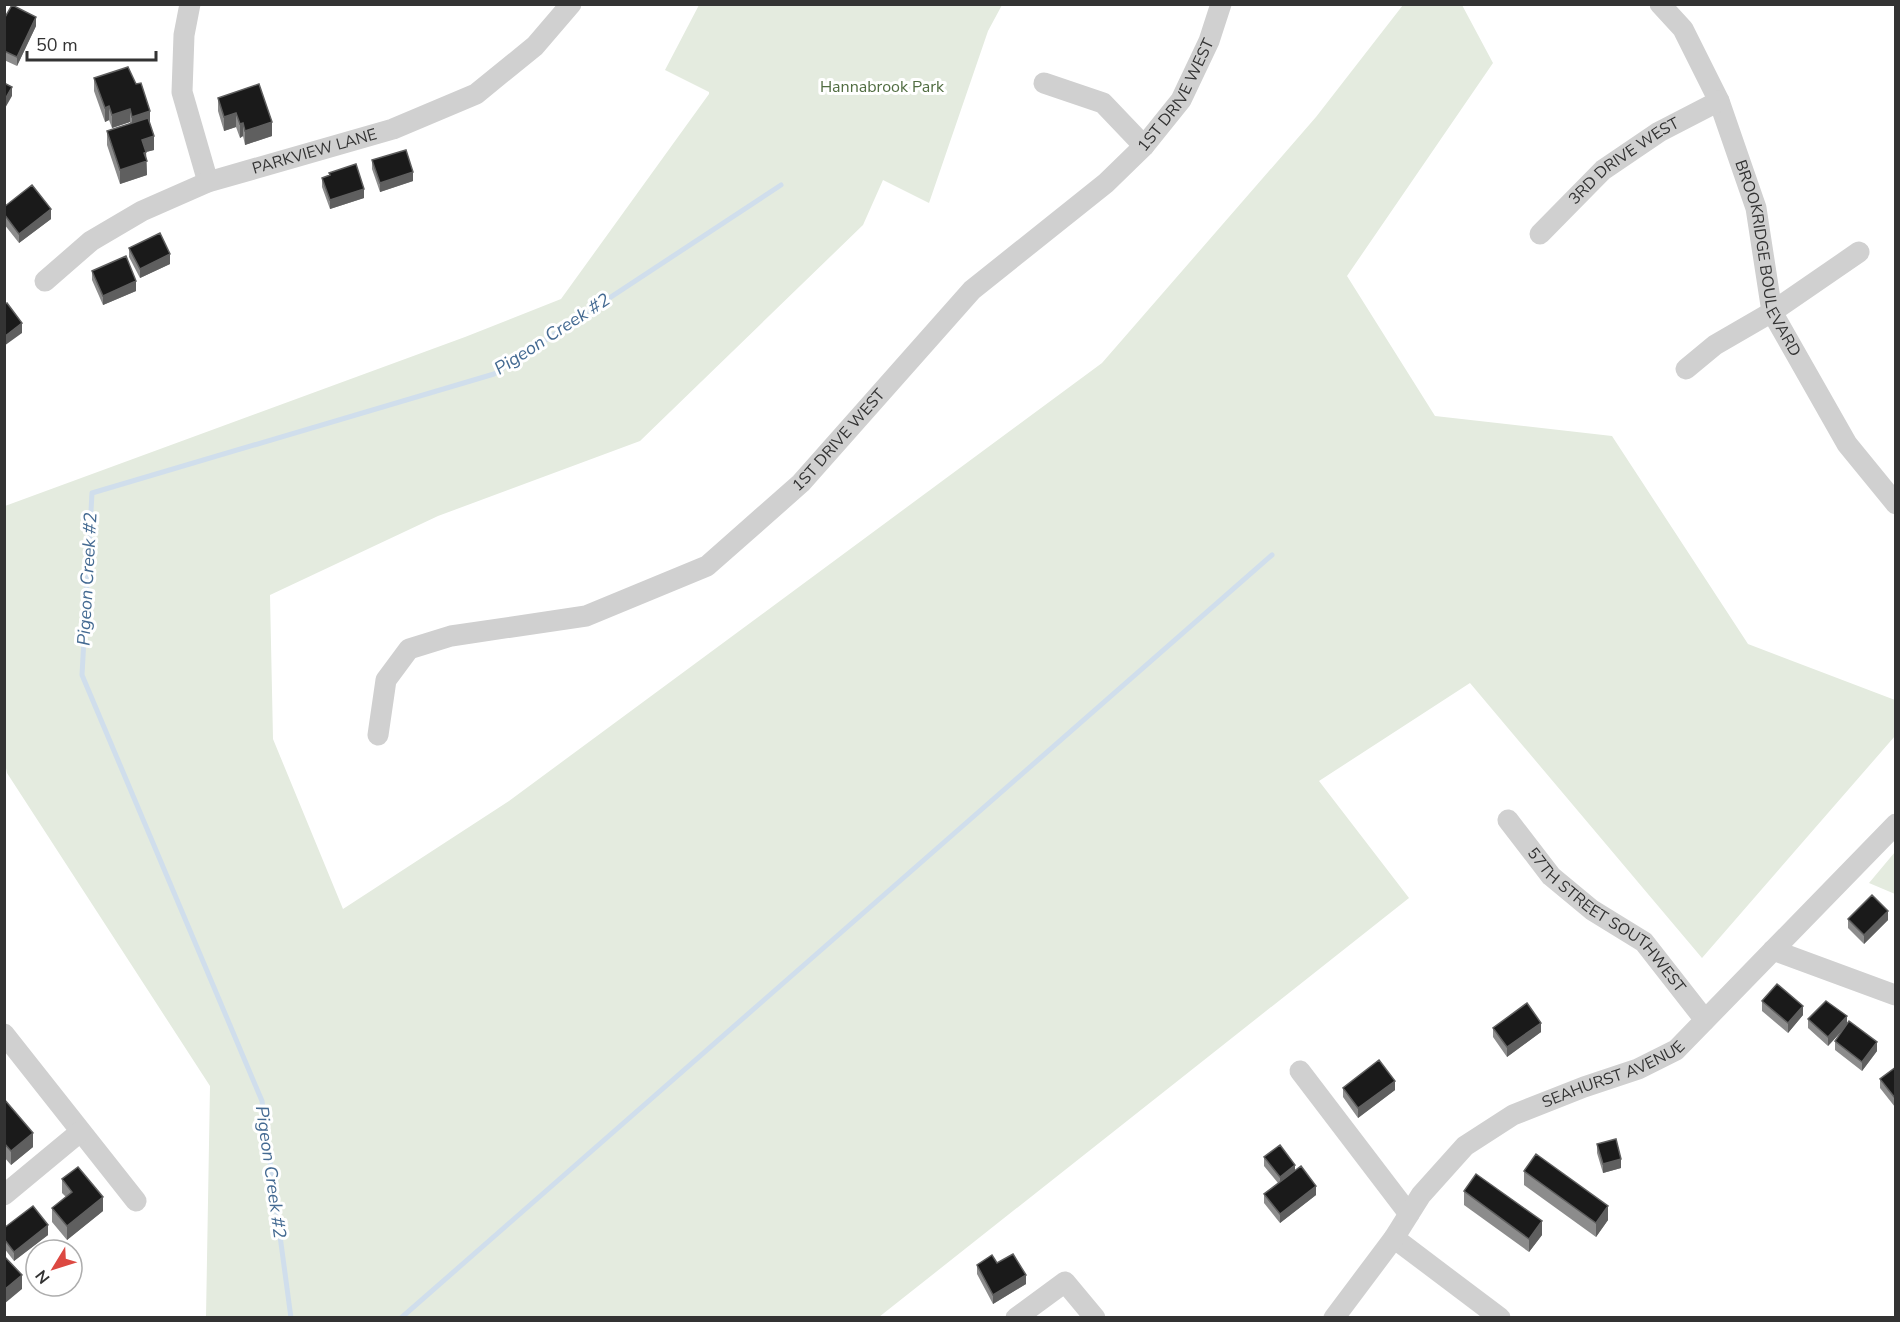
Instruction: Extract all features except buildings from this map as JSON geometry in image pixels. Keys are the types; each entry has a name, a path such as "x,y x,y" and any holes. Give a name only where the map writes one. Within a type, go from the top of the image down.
{"street":[{"path":"190,4 184,35 183,92 208,182"},
{"name":"PARKVIEW LANE","path":"45,281 91,241 142,211 208,182 393,129 476,94 535,46 571,4"},
{"name":"1ST DRIVE WEST","path":"378,735 386,680 409,649 451,636 586,616 707,566 801,483 972,290 1106,183 1144,146 1181,100 1209,41 1221,4"},
{"name":"BROOKRIDGE BOULEVARD","path":"1660,4 1683,29 1719,101 1756,208 1772,312 1847,444 1896,504"},
{"path":"1044,83 1103,103 1144,146"},
{"name":"3RD DRIVE WEST","path":"1540,234 1603,170 1659,132 1719,101"},
{"path":"1686,369 1714,345 1772,312 1859,252"},
{"name":"57TH STREET SOUTHWEST","path":"1508,820 1551,876 1592,910 1644,942 1705,1020"},
{"name":"SEAHURST AVENUE","path":"1334,1317 1394,1238 1420,1195 1465,1146 1520,1112 1638,1069 1677,1050 1896,824"},
{"path":"1773,950 1895,995"},
{"path":"4,1034 136,1201"},
{"path":"1300,1071 1409,1214"},
{"path":"4,1195 80,1132"},
{"path":"1394,1238 1500,1317"},
{"path":"1016,1317 1065,1282 1095,1317"}],"green space":[{"name":"Hannabrook Park","path":"699,5 1002,5 988,31 929,203 883,180 863,225 640,441 438,516 270,595 273,739 343,909 509,801 1102,363 1316,117 1403,5 1462,5 1493,63 1347,276 1435,416 1612,436 1748,644 1895,700 1895,736 1702,958 1470,683 1319,781 1409,898 879,1317 206,1317 210,1086 7,773 5,763 5,506 465,337 561,299 709,94 665,70"},
{"path":"1895,852 1895,894 1869,883"}],"waterway":[{"name":"Pigeon Creek #2","path":"291,1318 262,1101 82,675 92,493 494,374 781,185"},
{"path":"401,1318 1272,555"}]}
